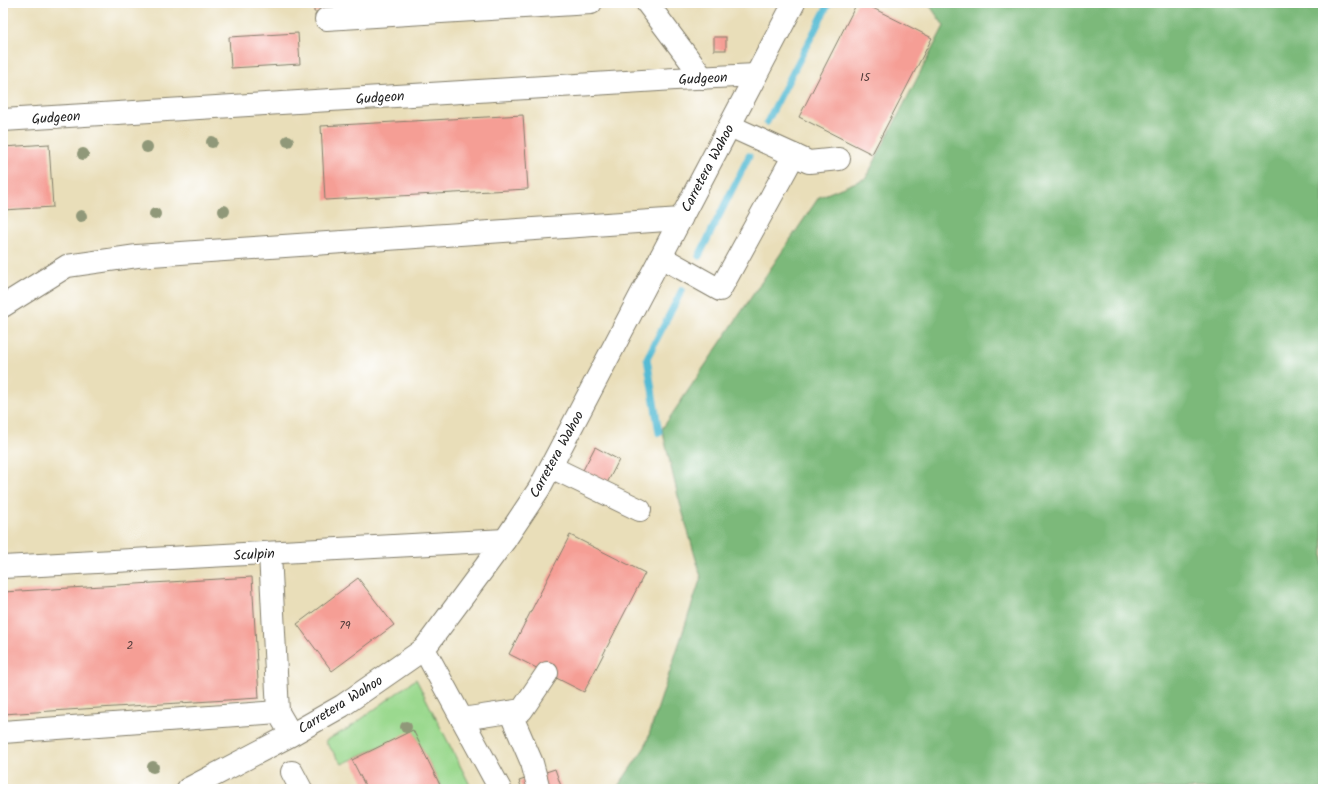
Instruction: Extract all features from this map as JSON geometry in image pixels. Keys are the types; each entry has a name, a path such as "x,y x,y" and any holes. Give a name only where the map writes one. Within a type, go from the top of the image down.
{"street":[{"path":"326,19 591,3"},
{"path":"647,3 703,78"},
{"name":"Carretera Wahoo","path":"188,789 291,735 342,706 424,649 505,540 539,489 794,3"},
{"name":"Gudgeon","path":"3,120 756,75"},
{"path":"730,126 809,162 839,159"},
{"path":"661,257 720,290 794,156"},
{"path":"3,306 67,266 137,256 680,219"},
{"path":"550,467 640,510"},
{"name":"Sculpin","path":"3,567 505,540"},
{"path":"270,553 278,712 291,735"},
{"path":"424,649 500,789"},
{"path":"462,719 522,710 547,673"},
{"path":"3,732 278,712"},
{"path":"510,712 532,763 539,789"}],"green space":[{"path":"928,3 1323,3 1323,789 616,789 645,747 701,577 678,496 662,429 819,197 866,178 944,26"},
{"path":"416,679 472,789 442,789 413,731 342,764 325,741 349,728"}],"building":[{"path":"314,3 450,3 450,4 314,12"},
{"path":"857,3 863,3 932,38 872,154 799,117"},
{"path":"298,33 300,64 231,68 229,37"},
{"path":"714,37 726,37 726,50 714,50"},
{"path":"523,115 528,189 325,200 321,126"},
{"path":"49,144 53,207 3,210 3,147"},
{"path":"595,447 619,460 606,485 582,472"},
{"path":"570,535 645,573 584,692 509,654"},
{"path":"252,577 259,698 3,714 3,592"},
{"path":"358,578 394,625 332,671 297,624"},
{"path":"413,730 442,789 367,789 352,760"},
{"path":"555,769 562,789 522,789 519,781"}],"waterway":[{"path":"767,122 829,3"},
{"path":"699,256 749,156"},
{"path":"659,433 647,358 682,290"}]}
